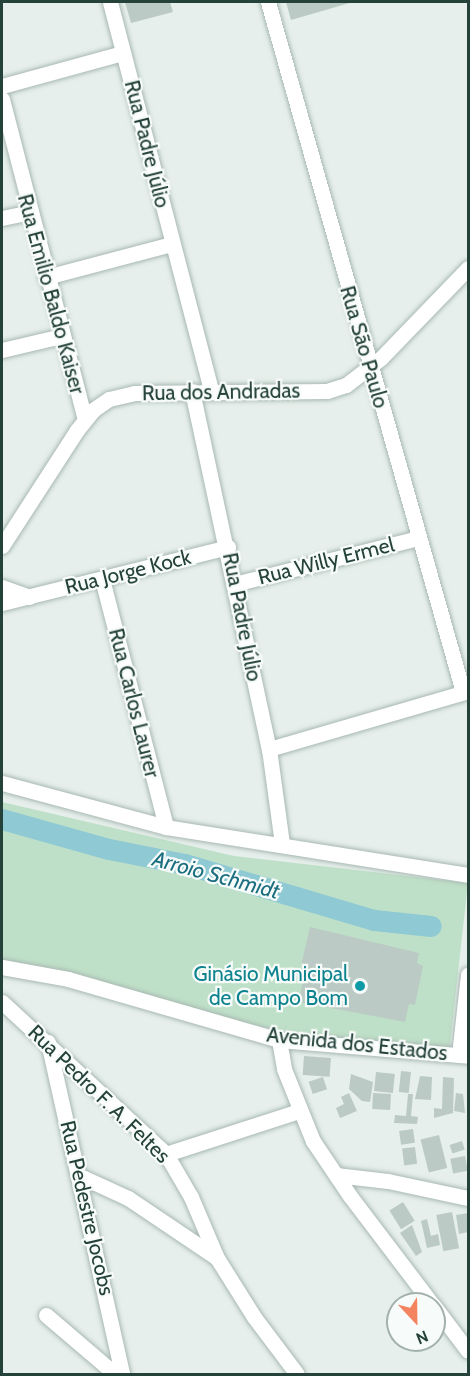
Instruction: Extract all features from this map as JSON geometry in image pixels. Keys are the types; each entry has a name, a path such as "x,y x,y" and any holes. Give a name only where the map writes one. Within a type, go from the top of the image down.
{"street":[{"name":"Rua Padre Júlio","path":"110,2 211,391"},
{"name":"Rua São Paulo","path":"268,2 418,538 466,691"},
{"path":"2,86 123,53"},
{"name":"Rua Emilio Baldo Kaiser","path":"2,99 61,336 85,419"},
{"path":"2,218 30,212"},
{"path":"46,277 172,244"},
{"name":"Rua dos Andradas","path":"2,546 85,419 109,399 135,393 327,391 346,385 369,367 468,268"},
{"path":"2,350 61,336"},
{"name":"Rua Padre Júlio","path":"192,392 228,548 268,749 282,844"},
{"name":"Rua Willy Ermel","path":"234,584 418,538"},
{"name":"Rua Jorge Kock","path":"2,603 228,548"},
{"name":"Rua Carlos Laurer","path":"102,579 166,827"},
{"path":"2,587 29,597"},
{"path":"268,749 466,691"},
{"path":"2,783 166,827 468,875"},
{"name":"Avenida dos Estados","path":"2,967 68,979 279,1040 464,1056"},
{"path":"464,1056 468,975"},
{"name":"Rua Pedro F. A. Feltes","path":"2,1002 48,1042 166,1154 191,1197 217,1258"},
{"path":"279,1040 299,1111 336,1175 423,1292"},
{"name":"Rua Pedestre Jocobs","path":"48,1042 80,1176 122,1374"},
{"path":"166,1154 299,1111"},
{"path":"336,1175 388,1181 468,1198"},
{"path":"80,1176 128,1198 217,1258 254,1317 297,1374"},
{"path":"46,1315 115,1374"},
{"path":"446,1322 468,1351"}],"green space":[{"path":"2,802 234,856 468,883 449,1053 300,1036 2,962"}],"building":[{"path":"125,2 170,2 173,12 131,23"},
{"path":"286,2 353,2 291,20"},
{"name":"Ginásio Municipal de Campo Bom","path":"310,927 419,953 417,963 423,966 415,1005 409,1004 405,1022 299,1002 305,969 301,966"},
{"path":"304,1056 331,1058 330,1077 303,1075"},
{"path":"401,1071 411,1072 409,1093 399,1092"},
{"path":"376,1072 395,1074 393,1093 374,1091"},
{"path":"351,1074 373,1082 370,1102 362,1101 349,1089"},
{"path":"420,1076 432,1077 431,1100 415,1099"},
{"path":"323,1077 327,1089 313,1094 309,1082"},
{"path":"443,1077 454,1078 453,1113 434,1118 434,1108 442,1109"},
{"path":"349,1093 357,1111 340,1118 336,1108 344,1104 341,1097"},
{"path":"373,1093 391,1094 390,1110 372,1109"},
{"path":"456,1093 463,1094 465,1113 454,1111"},
{"path":"408,1094 413,1094 411,1116 418,1117 417,1124 394,1123 395,1115 406,1116"},
{"path":"413,1129 415,1143 401,1145 399,1131"},
{"path":"439,1135 447,1168 429,1173 421,1140"},
{"path":"462,1141 465,1150 452,1154 450,1145"},
{"path":"415,1147 417,1164 404,1165 402,1149"},
{"path":"465,1156 468,1171 453,1174 450,1159"},
{"path":"403,1202 415,1221 401,1229 389,1210"},
{"path":"452,1212 459,1248 443,1251 436,1215"},
{"path":"468,1213 468,1232 459,1234 456,1215"},
{"path":"427,1219 431,1236 438,1234 440,1245 427,1248 421,1221"},
{"path":"412,1225 422,1252 416,1256 400,1233"}],"waterway":[{"name":"Arroio Schmidt","path":"2,819 109,849 185,864 374,920 431,926"}],"place":[{"name":"Ginásio Municipal de Campo Bom","path":"360,986"}]}
